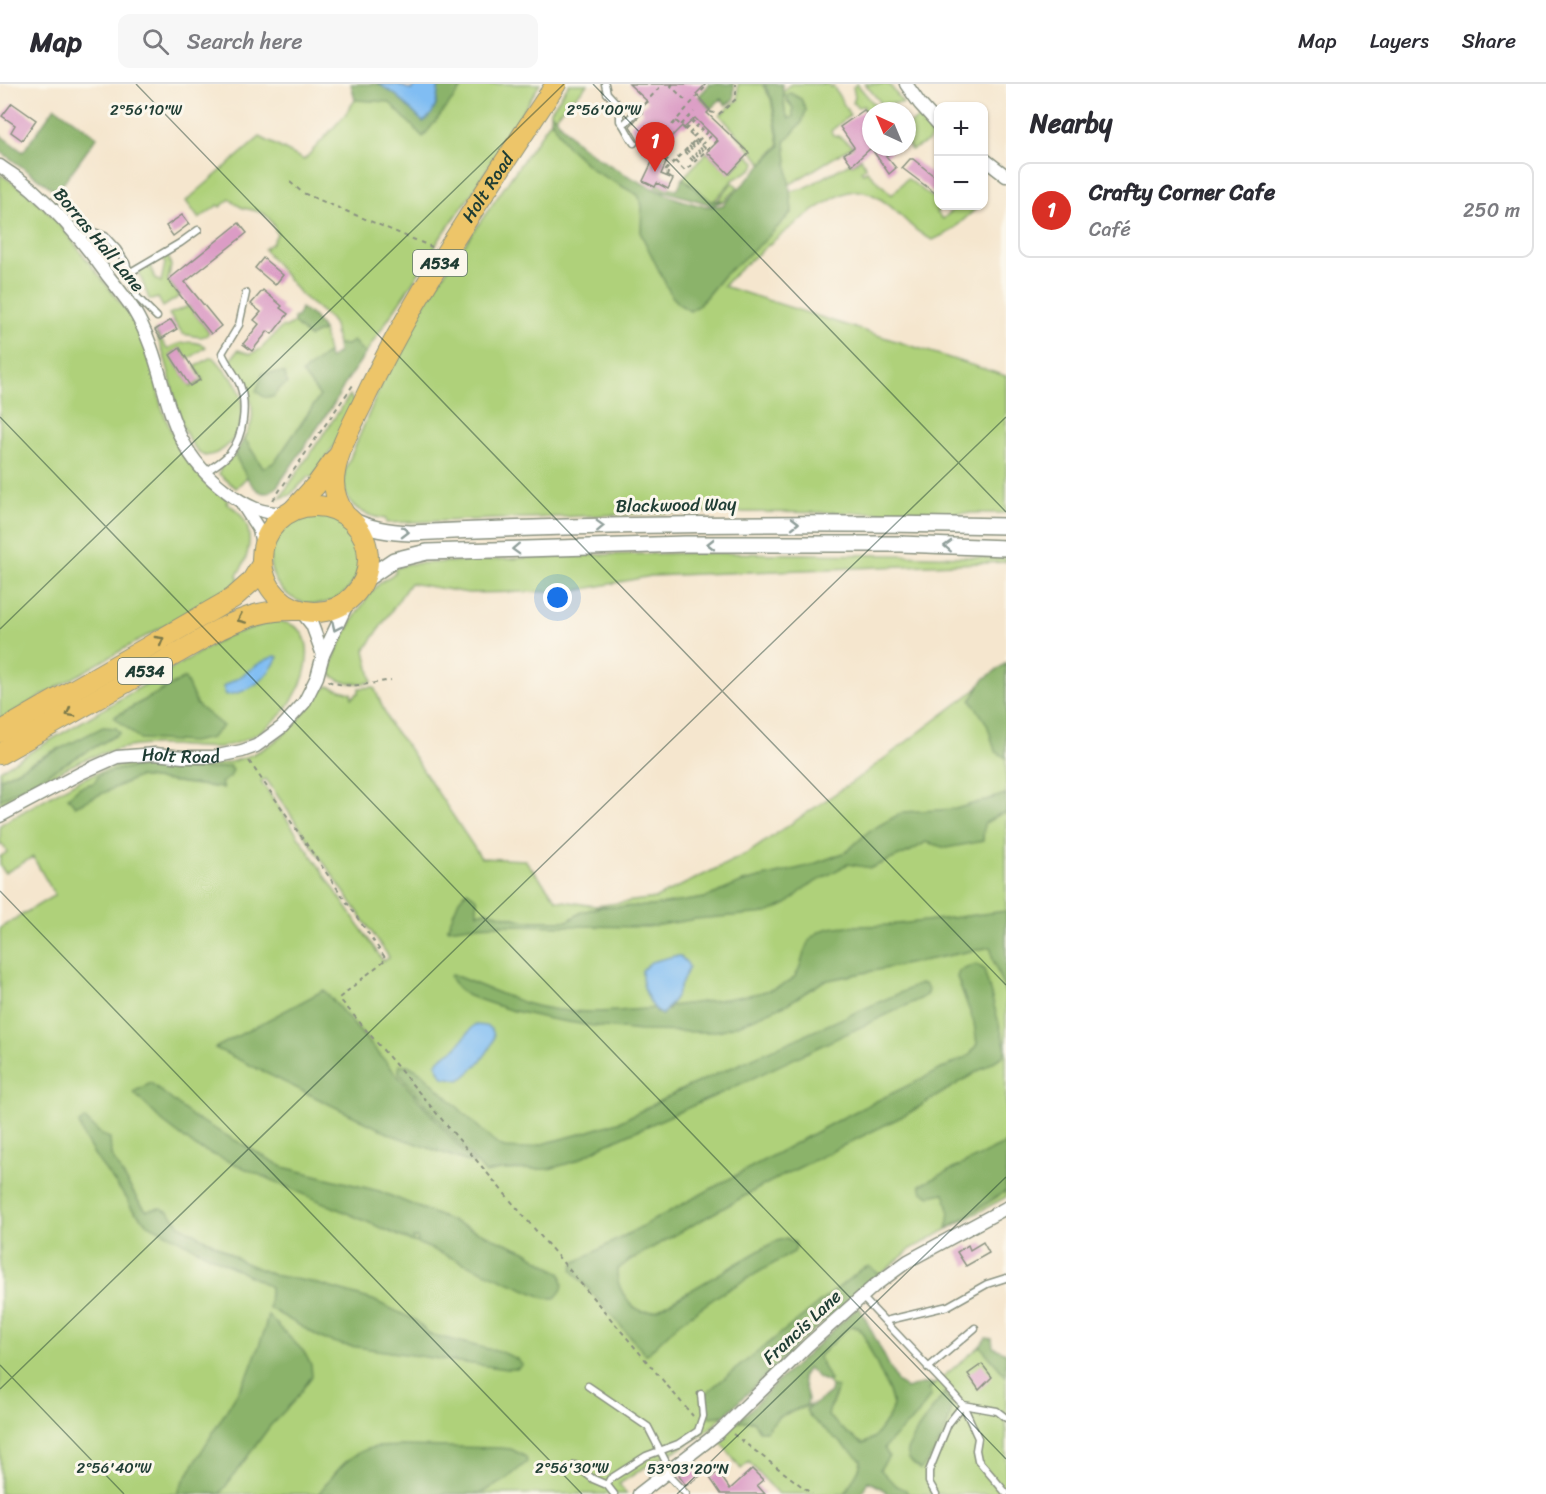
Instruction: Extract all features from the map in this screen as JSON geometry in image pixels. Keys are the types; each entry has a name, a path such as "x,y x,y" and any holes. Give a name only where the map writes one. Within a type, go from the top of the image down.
{"highway":[{"name":"Holt Road","path":"347,517 339,503 334,486 335,469 340,452 393,340 446,253 556,84"},
{"name":"Holt Road","path":"290,512 317,484 340,452"},
{"path":"315,506 328,507 347,517 359,529 368,551 368,566 363,581 349,600 333,609 321,612 299,610 284,603 273,592 266,579 262,556 269,533 278,520 290,512 315,506"},
{"name":"A534","path":"0,732 233,598 251,582 262,556"},
{"name":"A534","path":"0,754 246,616 271,610 299,610"}],"street":[{"path":"906,84 934,119"},
{"path":"988,162 1006,176"},
{"name":"Borras Hall Lane","path":"0,166 32,189 78,238 133,309 153,350 177,432 188,453 204,473 240,502 262,512 290,512"},
{"name":"Borras Hall Lane","path":"240,502 259,530 262,556"},
{"name":"Blackwood Way","path":"347,517 380,530 411,533 703,523 1006,526"},
{"path":"363,581 394,560 427,552 685,544 900,544 1006,548"},
{"name":"Holt Road","path":"0,816 81,773 117,758 155,754 213,757 242,751 272,736 293,717 308,696 317,677 322,655 349,600"},
{"path":"299,610 312,625 322,655"},
{"name":"Francis Lane","path":"639,1494 722,1429 808,1345 862,1296 908,1260 1006,1208"}],"lane":[{"path":"605,84 607,93 620,107 620,121 624,124 628,137 634,143"},
{"path":"624,124 638,110"},
{"path":"129,273 198,230"},
{"path":"78,238 91,231 105,236 117,249 129,273 137,297 157,317"},
{"path":"204,473 231,452 243,422 244,403 240,384 227,366 222,353 239,325 246,293"},
{"path":"885,1321 948,1306 987,1284 1006,1278"},
{"path":"862,1296 963,1406 978,1438 976,1450 978,1460 1006,1493"},
{"path":"928,1368 975,1328"},
{"path":"588,1386 648,1427 666,1462 666,1473 686,1494"},
{"path":"607,1485 610,1479 646,1456 678,1444 698,1431 704,1416 701,1394"},
{"path":"963,1406 997,1411 1006,1418"},
{"path":"936,1494 929,1482 930,1471 948,1424 963,1406"},
{"path":"575,1465 593,1479 607,1485 614,1494"}],"path":[{"path":"647,101 663,84"},
{"path":"673,84 671,86 694,112 681,126"},
{"path":"672,125 708,84"},
{"path":"712,118 736,99 736,84"},
{"path":"710,112 716,115"},
{"path":"685,130 696,119"},
{"path":"676,121 689,134 691,144 701,155"},
{"path":"689,134 700,123"},
{"path":"691,144 704,127"},
{"path":"667,176 668,173 664,172 673,162 708,131"},
{"path":"701,155 702,145 712,135"},
{"path":"659,151 685,171 717,140"},
{"path":"691,144 702,145"},
{"path":"691,144 701,155"},
{"path":"691,144 701,155"},
{"path":"290,182 303,193 446,253"},
{"path":"264,500 274,500 357,380"},
{"path":"317,677 339,685 358,686 391,680"},
{"path":"242,751 386,959 339,998 701,1423"},
{"path":"722,1429 733,1433 812,1494"}],"green space":[{"path":"351,84 379,84 397,96 423,122 436,106 439,84 457,84 461,89 423,137 389,102 355,100"},
{"path":"457,84 540,84 471,195 438,241 365,354 353,341 347,345 337,344 334,325 329,318 301,295 264,249 272,243 277,234 267,216 261,212 243,208 230,199 199,219 186,201 260,137 304,160 344,116 355,100 389,101 461,90"},
{"path":"569,84 588,84 555,117 550,112"},
{"path":"710,84 734,84 734,99 726,105 721,99 710,109 699,96"},
{"path":"738,84 762,84 771,99 779,145 762,163 720,115 738,100"},
{"path":"764,84 782,84 785,111 789,119 793,117 793,108 785,95 791,93 801,99 806,110 802,122 785,142 792,212 764,241 724,275 699,305 690,311 680,305 671,295 641,234 642,205 638,195 594,171 566,145 551,120 550,112 575,140 624,174 668,195 689,202 708,206 723,205 780,146 772,99"},
{"path":"791,84 833,86 850,115 831,131 833,135 853,146 789,185 785,142 802,122 806,110 801,99 787,101 793,108 793,117 789,120 785,111 783,90"},
{"path":"857,84 872,102 862,102 862,106 858,107 853,103 855,97 853,87"},
{"path":"865,84 889,84 902,102 880,102"},
{"path":"55,107 97,137 57,192 0,151 0,135 23,152"},
{"path":"919,118 925,124 932,137 928,142 916,148 916,120"},
{"path":"551,120 566,145 594,171 638,195 642,205 641,234 648,247 699,305 724,275 764,241 792,212 790,191 805,188 850,163 852,165 861,158 866,167 861,171 863,173 867,171 892,195 907,178 934,199 934,210 939,211 937,213 943,219 953,210 975,210 951,231 933,240 917,231 880,199 871,194 853,191 823,204 805,217 748,262 723,286 1006,376 1006,513 699,512 386,523 386,519 367,514 353,505 345,490 344,481 345,470 403,333"},
{"path":"707,152 729,173 748,155 756,163 752,169 731,181 738,187 724,201 718,200 730,183 714,201 711,201 683,178"},
{"path":"0,174 29,194 47,211 136,323 151,352 161,406 171,431 195,470 228,500 226,503 240,513 248,529 249,545 245,561 237,575 239,580 230,588 0,720"},
{"path":"683,178 710,201 723,201 713,205 655,187 657,183 677,190"},
{"path":"168,255 171,266 168,280 180,296 163,307 158,298 149,299 139,270 150,264 155,279 161,282 165,263 162,258"},
{"path":"189,306 209,332 207,335 198,337 183,334 169,314"},
{"path":"301,308 314,317 323,330 309,337 294,323 294,318 298,316"},
{"path":"294,323 309,337 323,330 328,353 302,373 320,396 275,462 263,469 244,438 252,420 252,404 243,382 230,361 238,350 250,354 261,349 282,327 286,328"},
{"path":"155,330 167,349 186,342 206,347 187,360 180,348 170,355 191,387 203,380 195,367 211,357 217,360 237,385 243,410 238,431 225,448 216,453 205,456 196,449 183,427"},
{"path":"353,341 365,354 335,402 276,488 267,493 257,489 235,455 244,438 263,468 275,462 320,396 302,373 328,353 329,359 338,353 337,344 347,345"},
{"path":"263,373 285,373 287,384 280,388 273,397 264,397 256,391"},
{"path":"350,395 354,403 336,443 313,478 309,476 290,495 280,498"},
{"path":"235,455 247,477 236,488 219,474 221,465"},
{"path":"315,514 332,518 347,527 356,542 360,559 356,576 347,591 332,600 315,604 298,600 283,591 274,576 270,559 274,542 283,527 298,518"},
{"path":"702,553 1006,558 1006,562 651,576 574,591 468,593 410,583 365,650 372,682 345,682 331,674 332,665 342,640 366,600 380,583 396,572 394,569 407,564 585,555"},
{"path":"274,621 295,627 303,634 307,646 307,660 301,685 288,706 272,723 242,741 220,747 145,745 96,755 54,774 0,805 0,800 120,733 57,749 0,779 0,770 227,636","holes":["184,678 197,705 114,717"]},
{"path":"1006,663 1006,758 995,751 987,724 971,700 983,680"},
{"path":"1006,667 1006,1197 911,1249 800,1342 713,1426 685,1446 656,1460 619,1484 627,1494 0,1494 0,928 55,895 33,857 5,873 0,865 0,857 7,852 2,844 0,845 0,825 72,784 118,766 147,762 216,764 235,761 252,754 283,735 297,721 320,689 323,690 328,686 351,693 352,698 359,692 359,688 374,687 391,727 405,743 481,858 525,860 557,900 595,906 656,898 748,853 861,776","holes":["157,765 212,769 229,766 220,783 223,788 138,777 75,805 80,787 94,783 99,775 121,769","266,779 389,958 383,961 261,781","727,889 778,907 641,925 462,921 486,911 526,921 568,921 582,912 600,907 627,908 683,903 705,898"]},
{"path":"185,678 197,705 223,726 211,738 192,742 140,739 114,717"},
{"path":"103,727 116,728 120,733 0,800 0,779"},
{"path":"157,765 212,769 229,766 233,770 230,777 221,783 223,788 138,777 75,806 68,797 80,787 94,783 99,775 121,769"},
{"path":"1006,794 1006,813 984,824 983,841 946,848 926,842 871,868 848,864 806,887 787,904 767,913 696,919 648,927 499,925 447,929 459,900 467,891 477,898 477,913 486,911 526,921 568,921 582,912 600,907 652,906 705,898 743,882 808,866 846,852 869,831 903,812 955,809"},
{"path":"1006,911 1006,995 992,957 991,947 824,981 787,1004 738,1025 709,1032 640,1031 550,1019 510,1010 466,995 450,977 451,975 456,976 525,1003 557,1010 590,1012 655,1008 657,1012 668,1010 669,1006 737,997 774,989 796,975 810,940 826,929 843,926 888,925"},
{"path":"976,964 984,969 1006,1049 1003,1056 909,1113 770,1182 630,1260 617,1270 618,1282 627,1300 642,1311 651,1311 657,1310 774,1242 787,1238 795,1243 794,1252 722,1293 678,1324 646,1355 572,1270 574,1263 840,1119 970,1055 977,1044 974,1023 957,977 959,971"},
{"path":"924,984 928,989 927,994 922,998 717,1095 602,1146 576,1161 549,1169 501,1170 485,1173 399,1073 399,1065 408,1065 422,1073 494,1142 504,1148 523,1149 621,1121 685,1088"},
{"path":"324,990 474,1164 392,1135 215,1048"},
{"path":"151,1083 193,1117 283,1167 379,1191 525,1251 561,1274 562,1290 555,1298 545,1298 415,1242 418,1241 417,1238 413,1238 413,1242 196,1147 163,1122 133,1092"},
{"path":"85,1119 102,1135 110,1138 111,1155 146,1210 161,1208 169,1212 181,1226 241,1261 273,1275 311,1282 373,1300 415,1320 429,1334 504,1353 517,1359 522,1365 517,1369 507,1369 343,1345 323,1339 269,1308 269,1286 148,1224 132,1209 83,1136 79,1123"},
{"path":"1006,1143 1006,1191 947,1229 949,1210 944,1193 930,1196 922,1192 920,1185"},
{"path":"869,1266 879,1274 800,1342 725,1415 711,1417 708,1414 705,1405 707,1392 862,1269"},
{"path":"860,1308 897,1381 906,1389 922,1384 935,1384 928,1390 931,1395 918,1415 884,1448 889,1456 880,1469 895,1485 906,1490 908,1494 888,1494 868,1481 861,1494 845,1494 860,1467 861,1460 811,1418 806,1410 830,1393 831,1386 837,1387 828,1416 863,1444 874,1438 889,1417 893,1405 889,1391 862,1332 858,1328 852,1326 844,1331 818,1357 830,1380 828,1382 819,1378 808,1368 802,1377 808,1399 807,1405 778,1417 766,1431 759,1431 753,1421 738,1422 772,1387 856,1309"},
{"path":"268,1315 304,1352 311,1365 312,1376 294,1401 270,1426 220,1494 178,1494 180,1487 248,1375"},
{"path":"852,1326 862,1332 893,1405 889,1417 874,1438 863,1444 828,1416 837,1387 831,1386 828,1382 830,1380 818,1357"},
{"path":"986,1338 992,1339 993,1347 1006,1353 1006,1376 980,1346"},
{"path":"980,1346 1006,1376 1006,1494 895,1494 860,1467 845,1494 778,1494 749,1462 741,1469 720,1441 722,1436 744,1415 778,1417 810,1405 806,1410 861,1460 902,1411"},
{"path":"945,1392 951,1410 947,1425 935,1450 920,1470 909,1459 907,1450 918,1429"},
{"path":"399,1446 511,1449 526,1457 527,1462 504,1481 479,1494 318,1494 341,1466 355,1455 371,1448"}],"water":[{"path":"379,84 398,84 411,90 416,84 439,84 434,110 423,122 397,96"},
{"path":"275,656 278,657 274,665 257,683 243,691 226,695 223,687 228,683"},
{"path":"680,956 689,967 675,998 662,1015 653,1007 647,995 642,970 651,962"},
{"path":"474,1025 487,1027 493,1032 490,1048 475,1067 460,1080 443,1077 436,1064 457,1047"}],"building":[{"path":"629,84 706,84 696,94 710,110 707,113 749,153 729,174 707,152 718,141 695,118 684,128 682,126 651,157 639,145 630,126 648,102"},
{"path":"12,103 36,120 22,140 11,132 15,125 2,116"},
{"path":"862,111 862,156 852,165 844,154 854,147 840,127"},
{"path":"655,156 667,161 661,174 673,179 668,189 657,183 655,187 643,181"},
{"path":"877,156 886,156 896,168 889,174"},
{"path":"910,159 913,159 934,176 934,192 902,168"},
{"path":"182,215 189,224 173,236 166,226"},
{"path":"239,223 247,233 185,282 221,326 211,334 168,280"},
{"path":"263,258 283,275 275,285 255,268"},
{"path":"263,290 288,314 272,334 268,331 252,351 243,344 259,324 254,320 261,312 251,304"},
{"path":"171,320 177,329 161,339 155,330"},
{"path":"180,348 200,380 190,386 170,355"},
{"path":"983,1242 989,1253 966,1266 957,1252 968,1245 970,1250"},
{"path":"982,1364 992,1377 979,1390 968,1374"},
{"path":"693,1466 700,1476 686,1486 679,1476"},
{"path":"752,1469 763,1480 757,1485 765,1494 721,1494 710,1478 718,1472 730,1489"}],"place":[{"name":"Crafty Corner Cafe","path":"655,172"}]}
